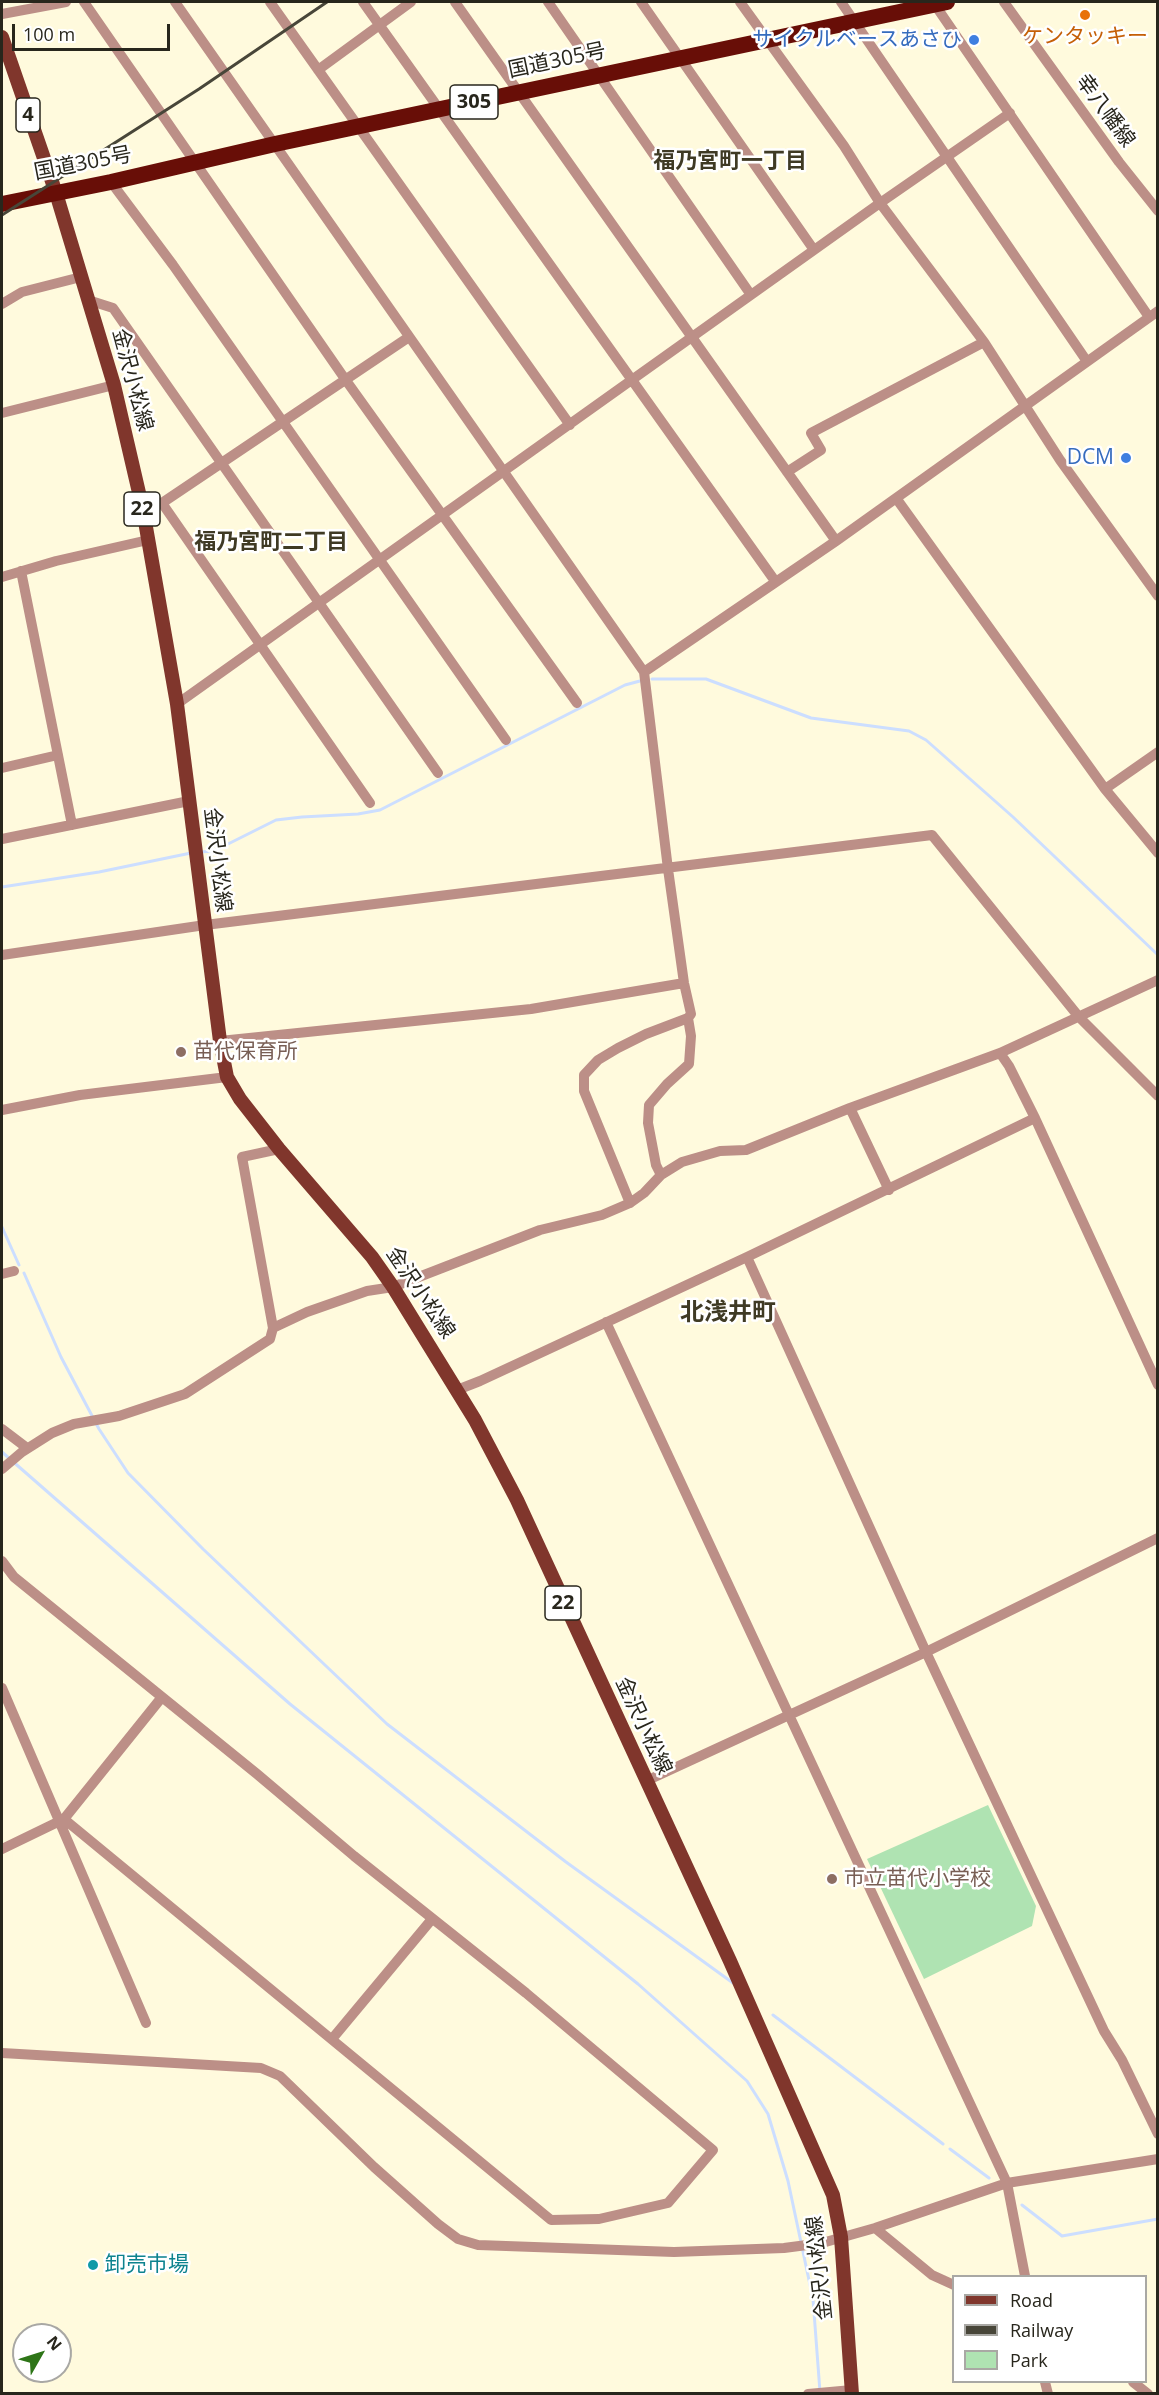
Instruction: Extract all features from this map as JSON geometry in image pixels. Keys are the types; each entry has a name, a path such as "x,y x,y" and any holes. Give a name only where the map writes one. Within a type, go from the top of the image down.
{"highway":[{"name":"国道305号","path":"2,204 939,2"}],"main road":[{"name":"4","path":"2,37 56,193"},
{"name":"金沢小松線","path":"56,193 114,384 143,510 177,704 220,1041 227,1077 240,1099 279,1149 372,1257 393,1287 457,1390 494,1454 517,1500 730,1961 832,2195 841,2237 848,2392"}],"street":[{"path":"2,14 66,2"},
{"path":"84,2 345,379 577,703"},
{"path":"175,2 644,672 668,869 684,983 691,1014 688,1018 646,1034 618,1048 598,1060 584,1075 585,1091 630,1203"},
{"path":"270,2 570,425"},
{"path":"363,2 775,581"},
{"path":"318,70 411,2"},
{"path":"455,2 836,541"},
{"path":"548,2 751,295"},
{"path":"641,2 814,250"},
{"path":"740,2 844,146 879,203 984,342 1060,460 1158,596"},
{"path":"841,2 1086,360"},
{"path":"644,672 836,541 1153,314 1010,113 939,2"},
{"name":"幸八幡線","path":"1004,2 1119,162 1158,211"},
{"path":"177,704 879,203 1010,113"},
{"path":"111,182 173,265 506,740"},
{"path":"2,304 22,292 81,277"},
{"path":"88,300 112,308 438,773"},
{"path":"143,510 162,503 409,337"},
{"path":"787,472 821,450 811,433 984,342"},
{"path":"2,413 114,384"},
{"path":"896,498 1105,789 1158,853"},
{"path":"162,503 370,803"},
{"path":"2,577 148,540"},
{"path":"21,571 72,825"},
{"path":"1105,789 1158,752"},
{"path":"2,768 58,755"},
{"path":"2,839 189,801"},
{"path":"2,955 205,925 932,836 1078,1017 1158,1096"},
{"path":"273,1328 306,1312 367,1291 393,1287 540,1230 602,1215 630,1203 644,1193 661,1175 682,1161 720,1151 746,1150 849,1108 1000,1053 1158,980"},
{"path":"220,1041 531,1009 684,983"},
{"path":"661,1175 656,1166 648,1123 649,1105 666,1084 689,1064 692,1036 688,1018"},
{"path":"1000,1053 1010,1066 1035,1118 1158,1385"},
{"path":"2,1110 80,1095 227,1077"},
{"path":"849,1108 889,1190"},
{"path":"457,1390 747,1257 1035,1118"},
{"path":"2,1469 24,1450 52,1433 74,1424 119,1416 185,1394 270,1339 273,1328 242,1157 279,1149"},
{"path":"747,1257 926,1652 1104,2031 1122,2060 1158,2134"},
{"path":"2,1274 14,1271"},
{"path":"606,1322 1007,2183 1025,2275"},
{"path":"2,1429 24,1450"},
{"path":"646,1781 926,1652 1158,1538"},
{"path":"2,1561 14,1577 526,1993 713,2150 668,2203 599,2219 551,2220 62,1821"},
{"path":"2,1688 62,1821 146,2023"},
{"path":"2,1849 62,1821 162,1698"},
{"path":"332,2039 432,1918"},
{"path":"2,2053 261,2068 280,2076 374,2167 438,2224 458,2239 478,2245 674,2252 784,2248 822,2243 875,2228 1007,2183 1158,2159"},
{"path":"875,2228 932,2275 952,2284"},
{"path":"1134,2383 1148,2394"},
{"path":"808,2394 848,2392"}],"green space":[{"path":"988,1805 1036,1906 1032,1926 924,1979 867,1859"}],"waterway":[{"path":"652,679 706,679 811,718 909,731 926,740 1013,817 1158,955"},
{"path":"200,852 214,851 276,820 358,814 380,810 625,685 640,681"},
{"path":"2,887 99,872 191,853"},
{"path":"2,1227 19,1265"},
{"path":"24,1273 61,1357 99,1429 128,1473 203,1549 387,1724 566,1862 733,1983"},
{"path":"2,1452 290,1704 638,1984 747,2081 768,2114 788,2181 813,2299 820,2392"},
{"path":"773,2015 943,2144"},
{"path":"950,2149 989,2178"},
{"path":"1022,2205 1062,2236 1158,2219"}],"railway":[{"path":"2,215 199,89 327,2"}],"place":[{"name":"ケンタッキー","path":"1085,15"},
{"name":"サイクルベースあさひ","path":"974,40"},
{"name":"DCM","path":"1126,458"},
{"name":"苗代保育所","path":"181,1052"},
{"name":"市立苗代小学校","path":"832,1879"},
{"name":"卸売市場","path":"93,2265"}],"district":[{"name":"福乃宮町一丁目","path":"730,162"},
{"name":"福乃宮町二丁目","path":"271,543"},
{"name":"北浅井町","path":"728,1313"}]}
